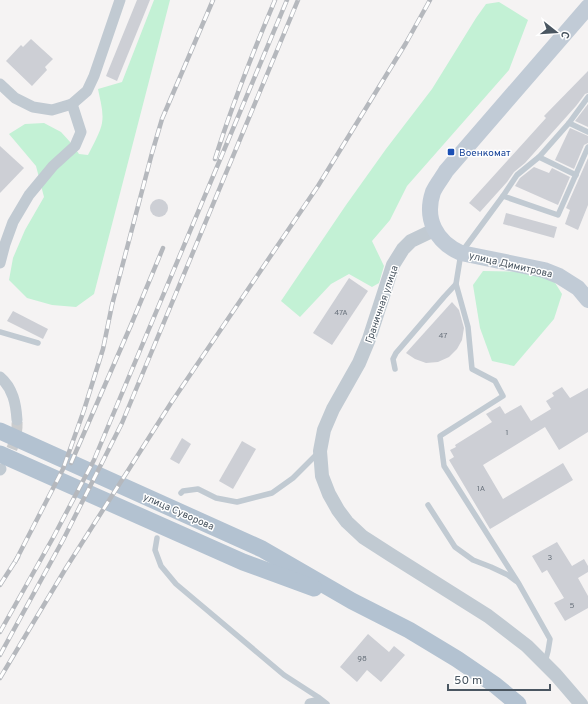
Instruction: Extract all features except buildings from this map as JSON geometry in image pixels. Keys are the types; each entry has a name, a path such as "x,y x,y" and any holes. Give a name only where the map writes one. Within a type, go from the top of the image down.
{"main road":[{"path":"434,230 430,219 430,206 433,192 446,171 588,7"},
{"name":"улица Димитрова","path":"434,230 442,241 452,249 461,253 544,270 559,276 578,288 588,300"},
{"name":"улица Суворова","path":"0,431 251,543 352,601 409,630 496,684 518,704"},
{"name":"улица Суворова","path":"0,464 255,567 352,601"}],"street":[{"path":"0,84 15,98 33,107 52,110 72,104 87,91 94,76 120,0"},
{"path":"0,263 5,244 14,222 29,195 53,166 75,146 81,132 72,104"},
{"name":"Граничная улица","path":"434,230 411,241 403,249 393,265 360,363 333,409 324,430 320,451 322,476 329,494 338,510 347,522 363,537 488,616 527,646 581,704"},
{"path":"0,377 7,383 16,404 17,420"},
{"path":"310,704 321,704"}],"lane":[{"path":"544,663 550,639 519,584 444,466 440,436 503,396 495,381 472,369 468,327 456,284 461,253 517,175 539,156 588,98"},
{"path":"568,123 588,132"},
{"path":"503,196 558,215 588,147"},
{"path":"539,156 576,175"},
{"path":"395,369 393,359 396,353 456,284"},
{"path":"0,332 38,343"},
{"path":"181,493 183,491 198,489 216,498 237,502 272,493 293,478 320,451"},
{"path":"428,505 455,547 473,560 508,575 519,584"},
{"path":"157,538 155,550 161,566 176,584 284,675 327,704"}],"green space":[{"path":"154,0 170,0 94,294 76,307 52,305 27,298 9,280 13,258 25,230 44,197 36,166 9,134 25,124 44,123 61,132 79,154 88,155 102,123 102,110 98,89 122,82"},
{"path":"499,2 528,20 509,70 407,186 390,220 372,241 384,266 379,283 372,287 349,274 331,284 300,317 281,301 346,205 386,149 432,89 486,4"},
{"path":"483,271 527,272 554,281 562,294 554,319 514,366 492,361 480,328 473,285"}],"tunnel":[{"path":"5,464 14,443 17,432 17,420"}],"railway":[{"path":"15,562 63,469 84,410 103,349 112,305 162,119 213,0"},
{"path":"215,159 243,79 275,0"},
{"path":"0,632 54,536 94,460 287,0"},
{"path":"0,655 63,540 122,423 298,0"},
{"path":"0,678 66,568 171,403 318,186 406,43 430,0"},
{"path":"71,463 163,248"},
{"path":"0,585 18,557"}],"place":[{"name":"Военкомат","path":"451,152"}]}
